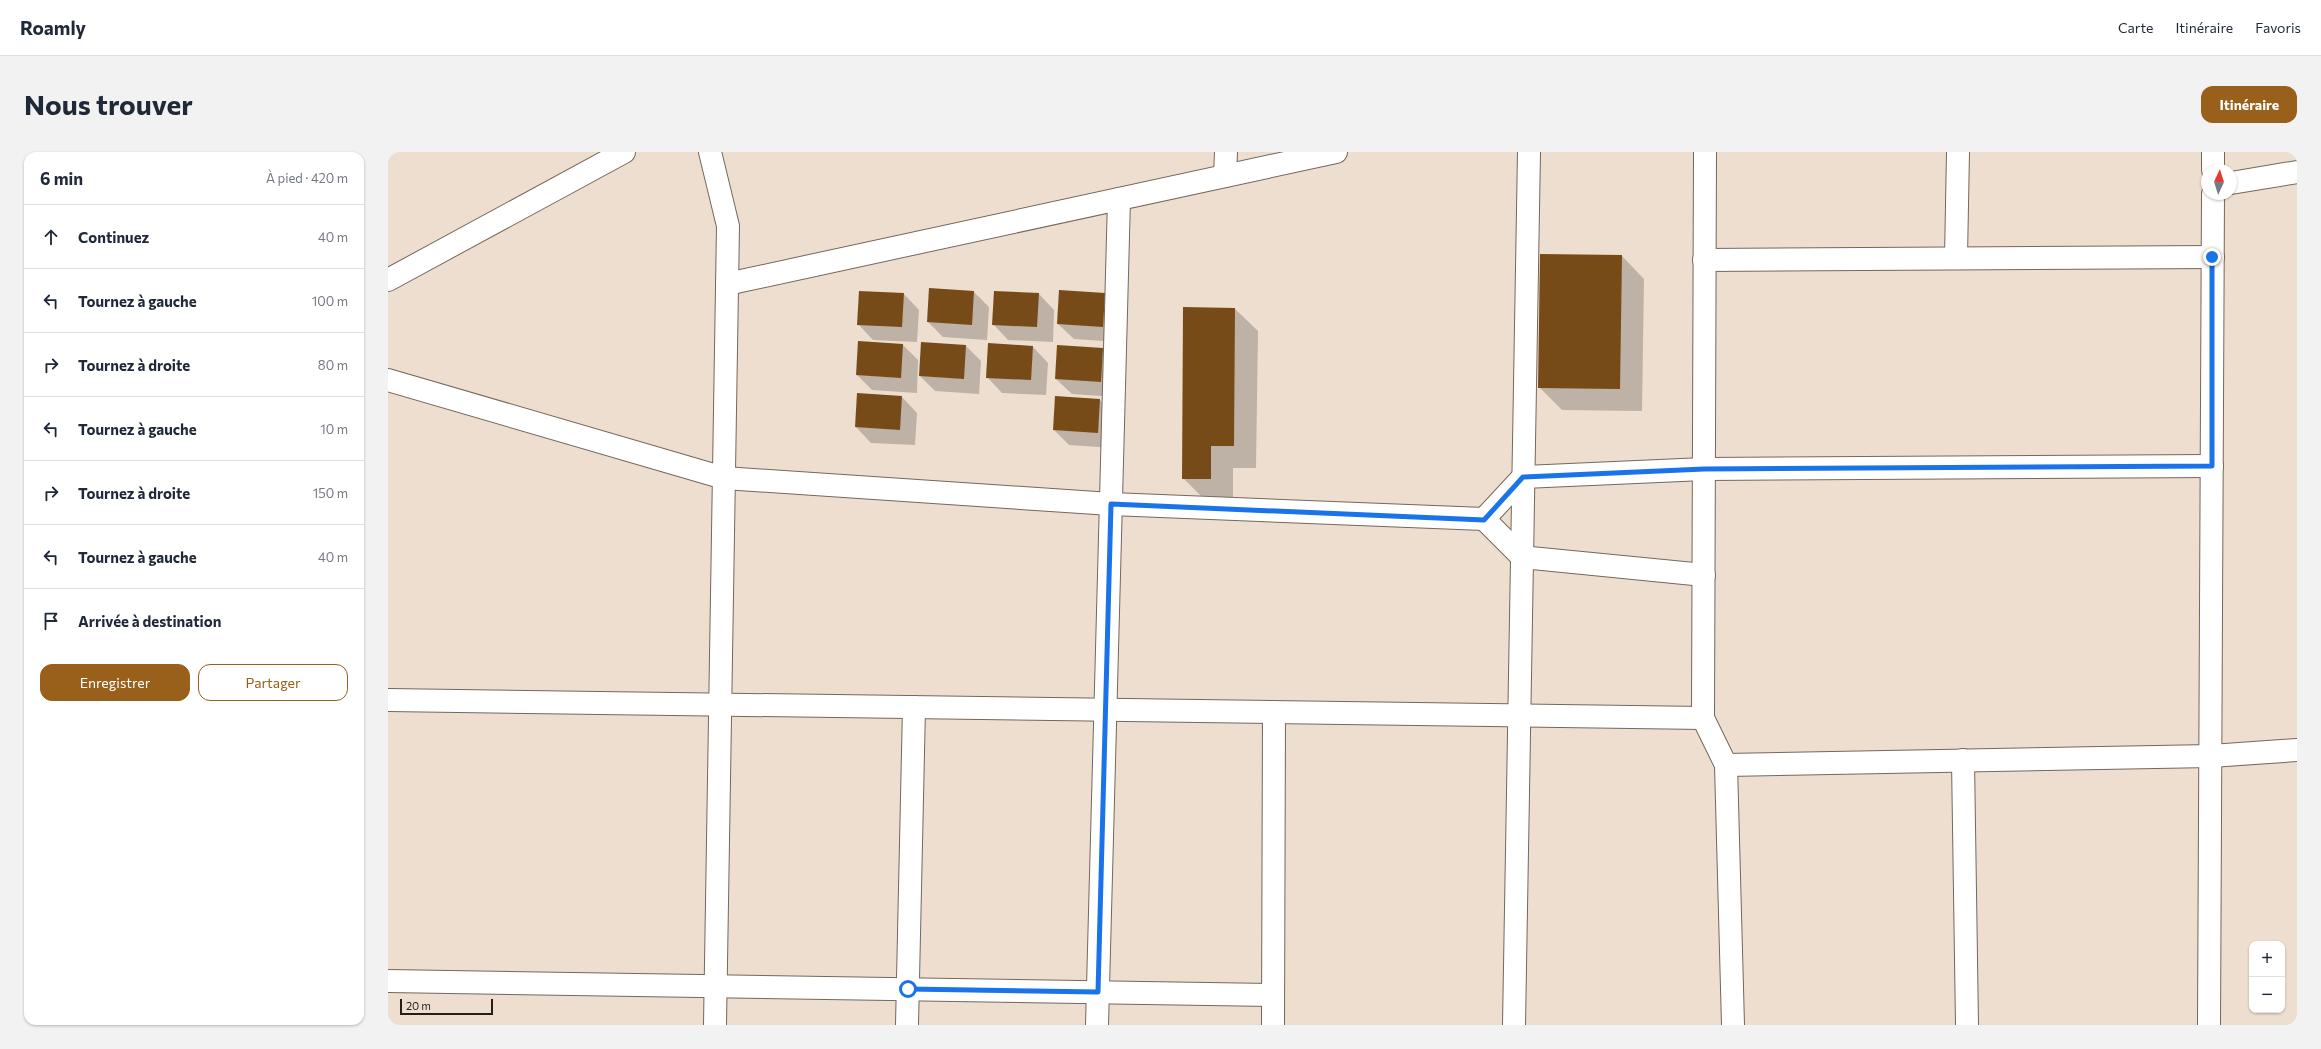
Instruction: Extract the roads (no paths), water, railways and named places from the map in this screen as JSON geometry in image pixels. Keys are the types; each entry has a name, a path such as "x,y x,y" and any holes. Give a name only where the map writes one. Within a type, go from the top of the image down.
{"street":[{"path":"388,280 624,152"},
{"path":"710,152 728,226 714,1025"},
{"path":"1225,176 1226,152"},
{"path":"727,284 1336,152"},
{"path":"1514,1025 1529,152"},
{"path":"1705,152 1703,718 1726,765 1733,1025"},
{"path":"1956,258 1958,152"},
{"path":"2213,152 2213,164"},
{"path":"2237,182 2297,172"},
{"path":"1097,1025 1118,199"},
{"path":"2209,1025 2213,200"},
{"path":"1704,260 2212,257"},
{"path":"388,380 724,478 1111,504 1484,520 1522,557 1704,575"},
{"path":"1484,520 1523,477 1704,469 2212,466"},
{"path":"388,700 1703,718"},
{"path":"907,1025 914,707"},
{"path":"1273,1025 1274,712"},
{"path":"1726,765 2211,756 2297,750"},
{"path":"1964,760 1967,1025"},
{"path":"388,981 1273,995"}]}
